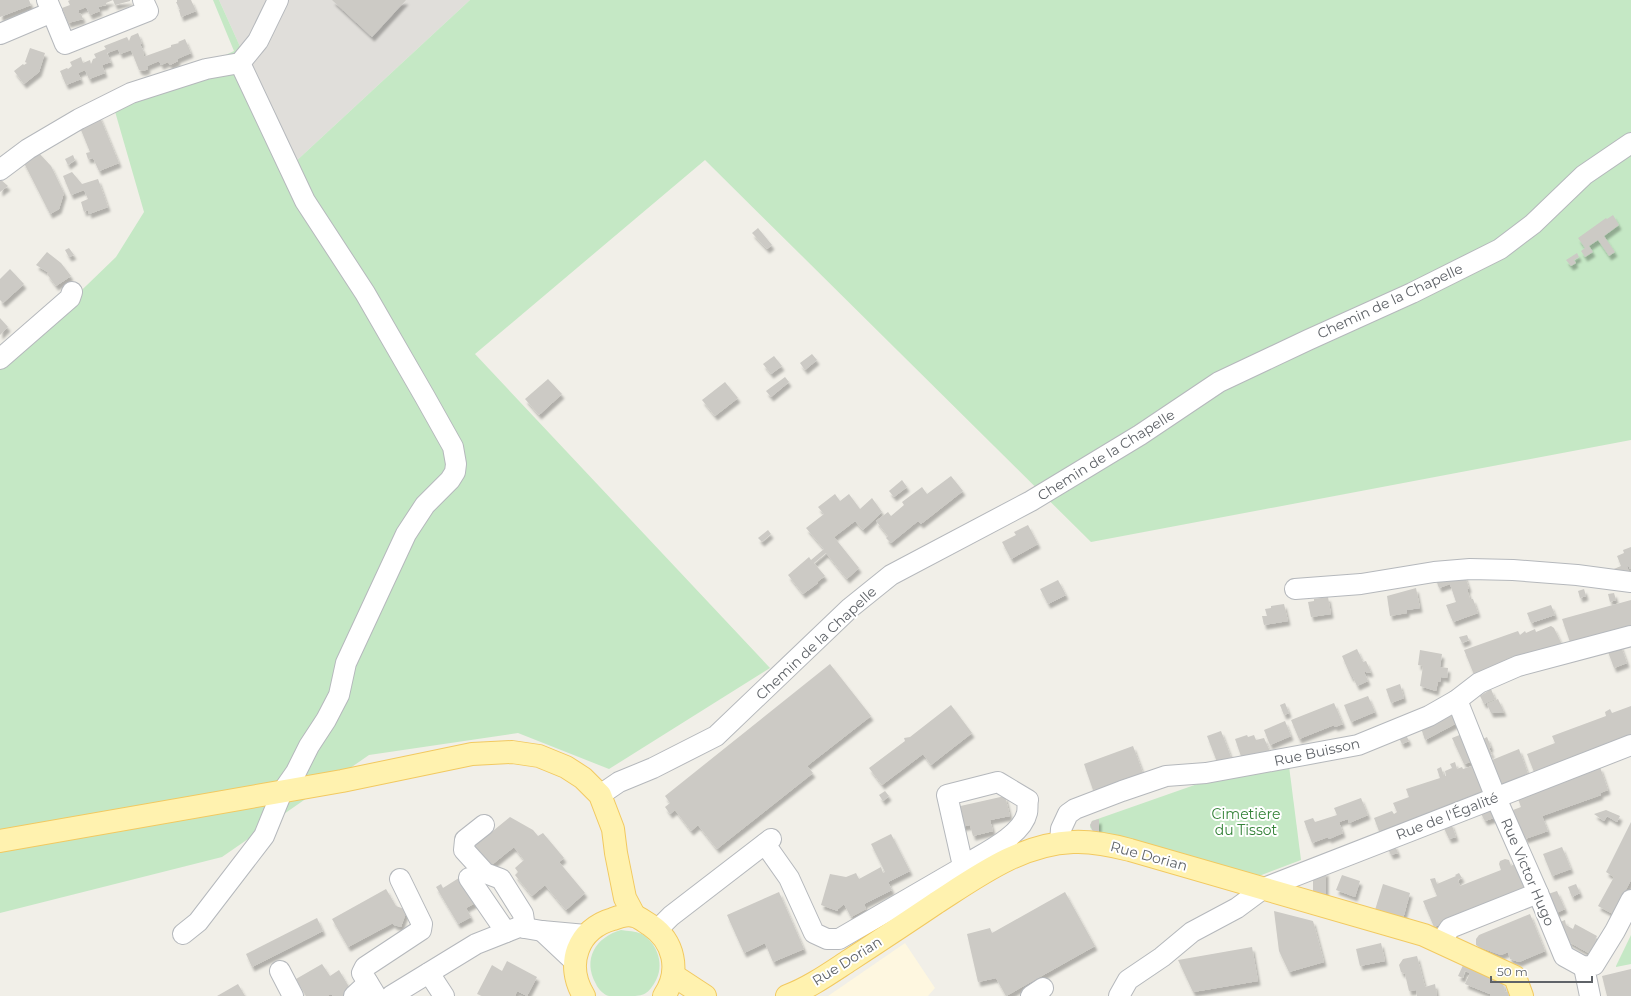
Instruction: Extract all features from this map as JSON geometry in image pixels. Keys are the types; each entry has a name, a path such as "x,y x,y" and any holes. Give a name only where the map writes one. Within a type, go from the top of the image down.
{"main road":[{"path":"0,841 342,781 472,754 512,752 539,756 566,767 583,778 600,795 613,828 616,853 625,898 634,916 657,930 669,945 673,960 673,975 669,989 664,996"},
{"name":"Rue Dorian","path":"787,996 796,993 828,974 976,878 1008,860 1034,849 1060,843 1087,842 1107,844 1424,935 1515,977 1522,996"},
{"path":"604,921 611,901 616,853"},
{"path":"584,996 579,988 575,975 575,962 578,948 586,935 594,927 604,921 634,916"},
{"path":"673,975 705,996"}],"street":[{"path":"0,34 50,6 65,44 148,11 143,0"},
{"path":"0,170 28,149 79,119 131,94 206,70 240,64 258,42 278,0"},
{"path":"183,934 198,922 264,836 282,792 296,772 309,746 326,720 339,695 346,663 406,534 425,505 450,480 455,472 456,460 453,447 365,293 305,201 240,64"},
{"name":"Chemin de la Chapelle","path":"600,795 619,782 654,768 716,736 850,608 891,575 1031,501 1140,435 1219,382 1412,293 1500,249 1533,224 1584,175 1631,143"},
{"path":"0,359 70,298 72,292"},
{"path":"1295,589 1361,584 1434,572 1470,569 1576,574 1631,582"},
{"name":"Rue Buisson","path":"1060,843 1062,824 1068,814 1075,808 1128,789 1166,776 1180,776 1276,761 1358,745 1429,716 1457,700 1479,683 1518,666 1630,640"},
{"name":"Rue Victor Hugo","path":"1457,700 1496,798 1564,956 1589,966"},
{"name":"Rue de l'Égalité","path":"1119,996 1128,980 1162,957 1192,932 1237,908 1264,888 1631,745"},
{"path":"657,930 671,916 768,842 788,878 814,933 827,939 839,939 963,866 1012,835 1021,825 1027,814 1028,800 998,782 946,795 963,866"},
{"path":"1078,822 1126,803 1128,789"},
{"path":"484,824 465,840 464,850 485,873 501,879 534,930 575,962"},
{"path":"469,878 506,932"},
{"path":"366,992 362,973 365,967 421,930 422,924 400,879"},
{"path":"1441,942 1450,928 1538,894"},
{"path":"1590,996 1589,966 1615,931 1631,900"},
{"path":"391,996 476,944 519,927 534,930 586,935"},
{"path":"280,971 293,996"},
{"path":"429,972 444,996"}],"shaded area":[{"path":"219,0 470,0 293,164"},
{"path":"905,943 935,988 928,996 828,996"}],"green space":[{"path":"213,0 219,0 293,164 470,0 1631,0 1631,440 1091,542 705,160 475,354 770,668 609,769 518,733 369,755 222,857 0,913 0,369 116,257 144,212 114,108 234,51"},
{"name":"Cimetière du Tissot","path":"1289,766 1301,860 1259,876 1093,831 1090,827 1092,821 1206,781"},
{"path":"621,930 642,934 648,938 656,949 660,962 658,976 647,993 633,996 609,996 598,988 592,975 590,966 594,950 605,938 612,933"},
{"path":"1631,935 1631,964 1616,967 1616,966"}],"building":[{"path":"0,0 29,0 31,5 0,17"},
{"path":"113,0 106,3 106,5 98,7 100,11 90,15 86,7 79,10 78,13 81,14 83,19 68,23 62,8 70,5 68,1"},
{"path":"113,0 130,0 130,1 115,5"},
{"path":"177,0 191,0 196,11 181,17 180,10 176,2"},
{"path":"332,0 406,0 372,37"},
{"path":"138,33 142,43 140,44 144,52 143,57 171,47 171,45 179,43 178,42 185,39 191,53 177,59 178,61 170,65 168,62 161,65 159,61 147,66 148,69 143,71 139,70 131,50 120,54 118,49 107,53 111,62 102,65 105,73 89,79 85,70 78,73 81,79 66,85 60,71 67,68 68,69 72,66 70,62 81,57 83,63 90,60 91,64 93,59 96,58 94,54 106,49 104,46 127,37 129,41 131,36"},
{"path":"30,48 45,53 39,72 24,84 14,71 23,64 24,65 27,63 25,62"},
{"path":"99,115 119,163 99,171 93,158 88,159 86,153 90,152 79,125"},
{"path":"38,152 51,166 64,193 59,209 50,214 23,161"},
{"path":"73,155 75,160 68,165 65,159"},
{"path":"72,172 82,184 98,179 108,207 89,214 88,210 84,212 81,202 88,199 84,190 71,195 63,176"},
{"path":"0,179 8,186 0,192"},
{"path":"1613,215 1619,225 1604,236 1615,252 1609,256 1598,240 1589,246 1593,252 1585,257 1581,251 1585,248 1578,238 1606,218 1607,219"},
{"path":"758,228 772,245 767,249 752,233"},
{"path":"69,248 74,255 69,257 65,250"},
{"path":"47,252 61,263 71,276 56,286 47,274 49,273 36,265"},
{"path":"1577,253 1579,257 1574,260 1576,263 1571,266 1566,260"},
{"path":"10,269 24,284 3,303 0,300 0,279"},
{"path":"0,318 8,327 0,335"},
{"path":"812,354 817,360 805,370 800,363"},
{"path":"774,356 782,366 771,374 763,364"},
{"path":"785,377 789,382 771,397 766,391"},
{"path":"548,379 562,394 539,415 525,399"},
{"path":"725,382 738,398 715,416 702,400"},
{"path":"951,476 963,491 921,524 918,521 891,543 886,538 888,536 876,521 888,512 891,516 904,505 902,502 922,487 927,494"},
{"path":"902,480 907,487 894,497 889,491"},
{"path":"835,494 840,501 849,494 860,509 872,498 882,512 863,530 855,521 834,537 859,568 847,579 826,553 814,563 825,576 803,594 788,575 809,557 811,560 824,549 806,528 824,514 818,507"},
{"path":"1028,525 1038,544 1011,559 1002,542 1016,535 1014,532"},
{"path":"768,530 771,534 762,542 758,538"},
{"path":"1631,547 1631,569 1628,565 1627,566 1630,576 1609,571 1621,566 1617,556 1624,553 1623,550"},
{"path":"1464,574 1469,588 1467,589 1470,599 1473,599 1478,613 1453,622 1446,605 1456,602 1450,584 1439,588 1435,577"},
{"path":"1058,580 1066,595 1048,604 1040,589"},
{"path":"1416,588 1420,608 1407,610 1407,613 1390,616 1387,596"},
{"path":"1584,589 1586,596 1580,598 1578,591"},
{"path":"1614,593 1616,600 1610,602 1608,594"},
{"path":"1328,597 1331,614 1311,617 1308,602 1314,601 1314,599"},
{"path":"1631,600 1631,628 1571,645 1562,619"},
{"path":"1284,604 1288,621 1264,625 1262,616 1267,616 1265,609 1271,608 1271,606"},
{"path":"1551,605 1555,615 1531,623 1527,613"},
{"path":"1551,626 1554,628 1563,647 1526,654 1502,661 1503,665 1475,677 1464,650 1518,631 1520,635 1525,631 1526,633 1535,629 1536,632"},
{"path":"1467,635 1469,640 1462,643 1459,637"},
{"path":"1620,644 1627,663 1614,668 1607,649"},
{"path":"1357,649 1363,662 1366,661 1371,672 1364,672 1368,681 1357,686 1353,677 1351,677 1342,656"},
{"path":"1420,650 1442,654 1440,667 1448,668 1447,678 1441,677 1436,691 1420,686 1423,666 1418,665"},
{"path":"830,664 871,716 807,766 813,773 717,849 698,825 691,831 675,810 670,814 665,807 670,803 665,796"},
{"path":"1400,684 1404,698 1391,703 1386,689"},
{"path":"1491,689 1495,699 1484,704 1480,696"},
{"path":"1368,696 1375,712 1351,722 1344,705"},
{"path":"1498,699 1504,712 1491,713 1487,704"},
{"path":"1285,703 1289,713 1284,715 1280,705"},
{"path":"1334,703 1343,724 1335,727 1334,725 1299,739 1291,720"},
{"path":"951,705 972,733 931,765 923,754 882,785 869,768 905,741 904,738 910,737"},
{"path":"1631,706 1631,735 1534,772 1527,754 1555,743 1552,736 1606,716 1605,712 1610,709 1612,713"},
{"path":"1452,712 1457,723 1425,740 1421,728"},
{"path":"1285,721 1291,736 1270,745 1264,730"},
{"path":"1221,731 1231,757 1217,762 1207,736"},
{"path":"1462,734 1474,761 1464,764 1452,738"},
{"path":"1247,735 1248,737 1254,735 1256,740 1264,738 1271,754 1242,759 1235,739"},
{"path":"1406,735 1409,741 1402,744 1399,738"},
{"path":"1487,737 1491,747 1489,748 1492,754 1490,755 1483,739"},
{"path":"1133,746 1143,773 1093,790 1084,764"},
{"path":"1519,749 1528,774 1502,784 1492,760"},
{"path":"1455,762 1457,769 1462,767 1463,769 1475,765 1486,790 1379,831 1374,818 1392,811 1394,814 1397,812 1393,803 1409,797 1406,789 1440,778 1437,769 1441,767 1444,776 1446,776 1445,771 1452,768 1450,764"},
{"path":"1600,767 1608,790 1600,793 1601,795 1542,816 1548,831 1525,839 1513,810 1521,807 1518,799"},
{"path":"885,791 889,796 883,801 879,795"},
{"path":"1005,796 1010,816 990,820 993,831 973,836 970,825 961,827 956,807"},
{"path":"1361,798 1368,815 1349,823 1348,819 1339,822 1343,833 1329,839 1328,837 1312,843 1304,821 1313,818 1315,822 1337,815 1334,808"},
{"path":"1493,807 1497,817 1485,821 1480,812"},
{"path":"1606,810 1620,816 1617,822 1607,816 1604,821 1594,814"},
{"path":"510,817 533,830 538,836 543,833 564,858 559,862 585,893 566,910 545,885 532,896 515,875 518,872 515,868 524,860 514,847 488,868 472,848"},
{"path":"1099,819 1099,832 1093,831 1090,825 1092,821"},
{"path":"1631,822 1631,880 1613,914 1598,906 1614,877 1606,872"},
{"path":"1451,823 1456,837 1449,839 1443,826"},
{"path":"891,834 910,871 888,882 892,890 864,904 866,909 851,917 844,904 838,909 838,911 821,905 830,874 846,877 856,873 859,879 881,867 883,873 885,872 871,844"},
{"path":"1394,844 1398,853 1391,855 1387,847"},
{"path":"1562,847 1571,869 1552,876 1543,854"},
{"path":"1505,859 1509,860 1511,866 1516,863 1527,889 1434,927 1423,901 1437,896 1430,879 1435,878 1437,884 1456,876 1455,875 1459,873 1462,878 1458,880 1460,886 1501,870 1499,864 1500,861"},
{"path":"1326,871 1326,896 1313,893 1313,876"},
{"path":"1342,875 1360,881 1355,897 1336,890"},
{"path":"462,876 477,902 466,908 471,917 458,924 436,887 441,884 443,888"},
{"path":"1383,884 1410,893 1403,919 1375,910"},
{"path":"1576,884 1580,893 1572,897 1568,887"},
{"path":"386,889 396,906 407,910 401,927 394,925 393,923 348,947 332,919"},
{"path":"1557,891 1565,909 1556,913 1548,894"},
{"path":"779,892 804,949 773,962 765,943 744,953 727,915"},
{"path":"1065,892 1095,946 1006,996 996,978 978,982 967,934 990,928 992,933"},
{"path":"1274,911 1313,921 1324,962 1289,972 1279,951"},
{"path":"1530,914 1545,951 1519,962 1510,959 1508,952 1501,955 1476,945 1476,939 1479,935"},
{"path":"317,918 323,931 252,967 246,954"},
{"path":"1565,920 1566,925 1573,929 1575,924 1597,936 1595,940 1599,942 1592,955 1569,942 1560,922"},
{"path":"1381,943 1385,961 1360,966 1356,949"},
{"path":"1252,947 1258,981 1193,992 1178,960"},
{"path":"1417,956 1425,987 1435,984 1437,996 1417,996 1416,990 1409,991 1405,974 1401,972 1399,965 1403,959"},
{"path":"507,961 537,977 527,996 517,991 515,996 482,996 477,994 492,965 502,971"},
{"path":"1465,961 1503,983 1505,992 1508,991 1509,996 1490,996 1490,994 1465,984 1470,973 1465,971 1463,978 1458,976"},
{"path":"322,964 330,976 339,970 352,992 346,996 333,996 331,994 327,996 306,996 296,979"},
{"path":"1631,969 1631,996 1607,996 1602,976"},
{"path":"238,984 245,996 217,996"}]}
